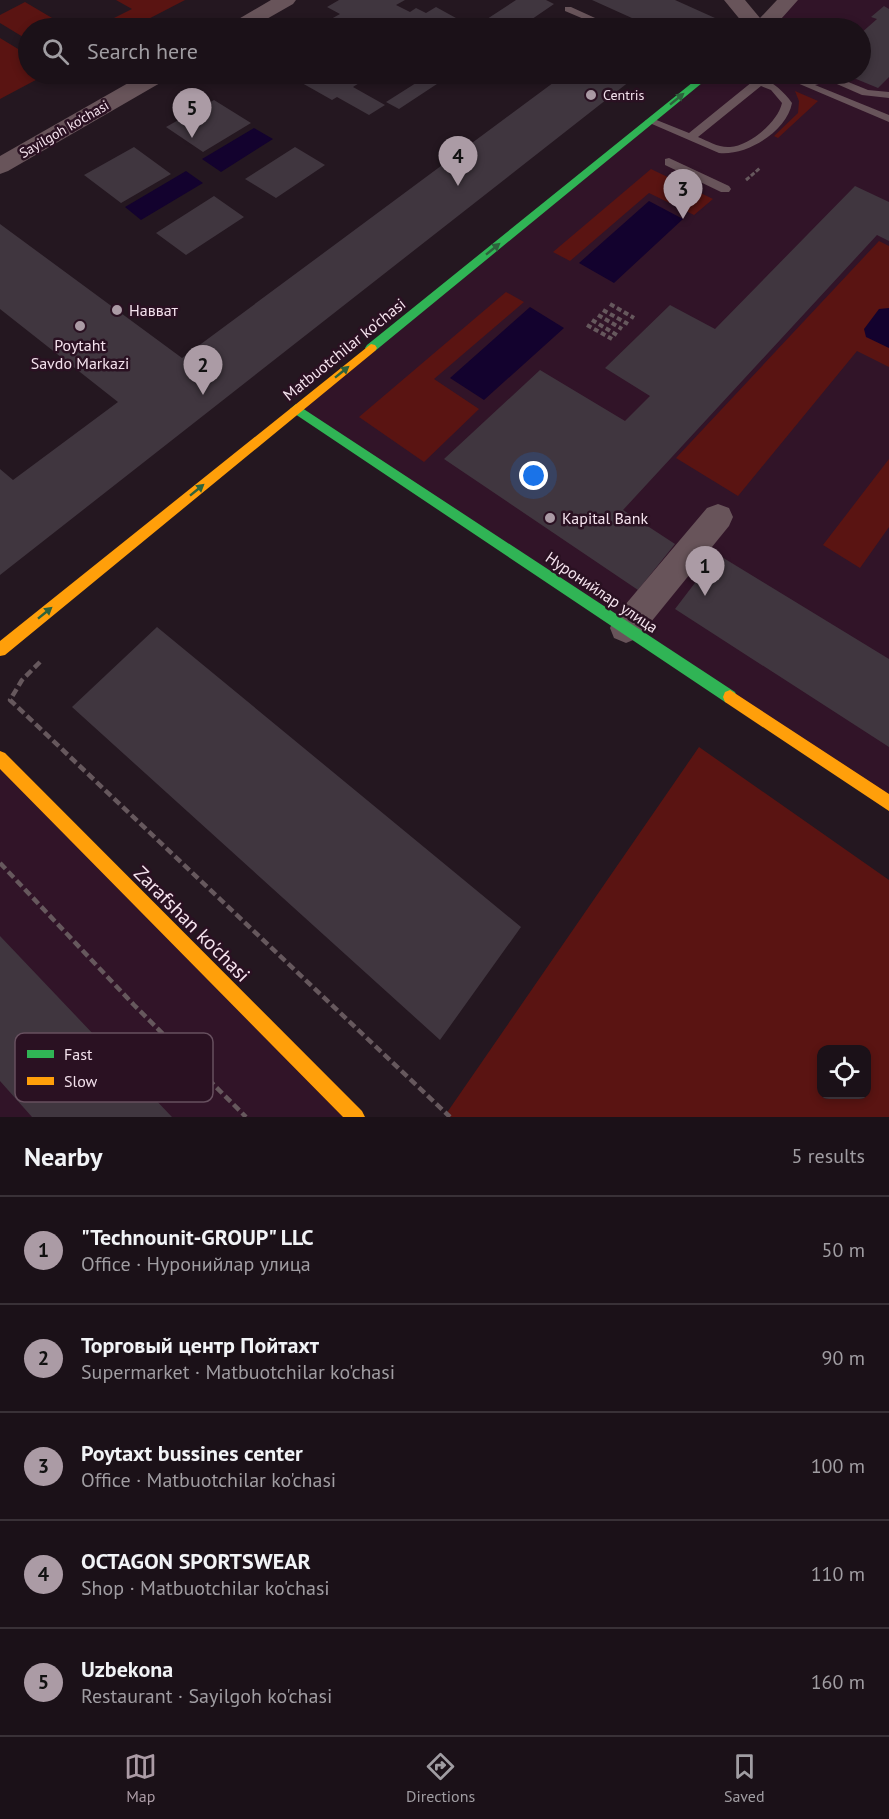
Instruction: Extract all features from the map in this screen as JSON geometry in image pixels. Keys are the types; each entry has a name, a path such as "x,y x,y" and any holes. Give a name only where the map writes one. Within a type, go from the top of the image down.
{"street":[{"path":"254,18 286,0"},
{"path":"734,0 751,18"},
{"path":"770,18 788,0"},
{"name":"Sayilgoh ko'chasi","path":"0,166 142,84"},
{"name":"Matbuotchilar ko'chasi","path":"0,650 696,84"},
{"name":"Нуронийлар улица","path":"296,408 889,803"},
{"path":"626,628 718,518"},
{"name":"Zarafshan ko'chasi","path":"0,758 356,1117"}],"lane":[{"path":"568,9 589,18"},
{"path":"690,138 756,84"},
{"path":"650,121 726,151 738,150 755,142 782,116 787,106 780,92 765,84"},
{"path":"804,84 889,119"},
{"path":"845,84 866,93 889,94"},
{"path":"669,162 724,189"}],"path":[{"path":"746,180 760,168"},
{"path":"610,304 634,318"},
{"path":"603,310 628,324"},
{"path":"598,315 622,329"},
{"path":"592,320 617,335"},
{"path":"587,325 612,339"},
{"path":"40,662 22,680 9,700 450,1117"},
{"path":"0,863 162,1033"},
{"path":"213,1084 246,1117"}],"shaded area":[{"path":"116,0 185,0 150,18 114,18 132,9"},
{"path":"788,0 889,0 889,803 296,409 696,84 871,84 871,18 771,18"},
{"path":"25,2 52,18 18,18 18,34 0,23 0,15"},
{"path":"0,38 18,49 18,84 28,84 0,99"},
{"path":"795,91 818,101 778,138 774,136 798,113 799,101"},
{"path":"254,128 273,139 221,172 202,159"},
{"path":"651,169 713,199 694,215 649,193 570,261 553,252"},
{"path":"186,171 203,183 141,220 125,207"},
{"path":"649,201 683,219 614,283 579,263"},
{"path":"879,241 889,246 889,367 857,351 738,496 676,458"},
{"path":"506,292 524,302 434,379 479,409 424,462 359,417"},
{"path":"530,307 564,328 484,400 450,378"},
{"path":"889,308 889,348 866,337 864,329 879,309"},
{"path":"889,459 889,527 860,568 823,545"},
{"path":"699,747 889,880 889,1117 450,1117 446,1114"},
{"path":"0,758 356,1117 0,1117"}],"building":[{"path":"339,0 405,0 396,5 410,12 416,8 426,13 436,7 456,18 333,18 340,14 327,7"},
{"path":"516,0 546,0 554,4 534,18 489,18"},
{"path":"592,0 675,0 715,18 632,18"},
{"path":"884,6 889,9 889,77 878,88 868,84 871,84 871,24 877,19 871,17"},
{"path":"304,84 358,84 353,87 385,105 369,115 337,97 332,100"},
{"path":"414,84 437,84 399,109 386,102"},
{"name":"Poytaht Savdo Markazi","path":"552,84 626,84 0,575 0,469 13,480 118,402 0,309 0,224 182,358"},
{"path":"214,100 251,123 203,152 166,127"},
{"path":"134,147 171,174 121,203 84,175"},
{"path":"295,147 325,165 276,198 245,179"},
{"path":"855,186 889,202 889,241 877,235 623,510 675,544 638,590 444,459 540,370 625,421 650,396 605,368 670,305 715,329"},
{"path":"214,196 244,217 186,255 156,233"},
{"path":"717,554 889,659 889,747 675,609"},
{"path":"157,627 521,927 440,1040 72,707"},
{"path":"0,936 92,1033 15,1033 15,1098 0,1081"},
{"path":"19,1102 158,1102 172,1117 32,1117"}],"traffic: fast":[{"path":"371,348 696,84"},
{"path":"296,409 730,697"}],"traffic: slow":[{"path":"0,650 371,348"},
{"path":"730,697 889,803"},
{"path":"0,758 356,1117"}],"place":[{"name":"Centris","path":"591,95"},
{"name":"Uzbekona","path":"192,138"},
{"name":"OCTAGON SPORTSWEAR","path":"458,186"},
{"name":"Poytaxt bussines center","path":"683,219"},
{"name":"Навват","path":"117,310"},
{"name":"Poytaht Savdo Markazi","path":"80,326"},
{"name":"Торговый центр Пойтахт","path":"203,395"},
{"name":"Kapital Bank","path":"550,518"},
{"name":"\"Technounit-GROUP\" LLC","path":"705,596"}]}
